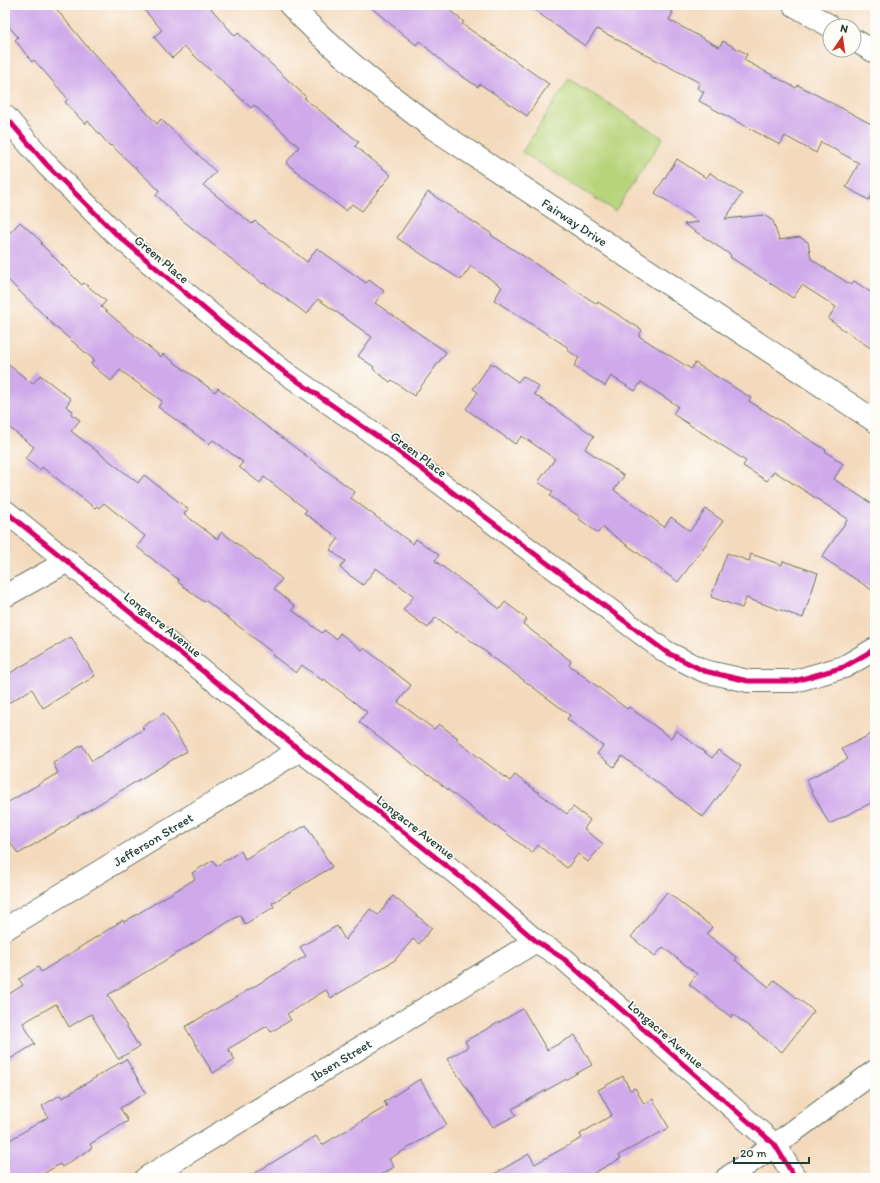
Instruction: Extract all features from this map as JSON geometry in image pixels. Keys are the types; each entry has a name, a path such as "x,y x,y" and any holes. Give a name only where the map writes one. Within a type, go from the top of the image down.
{"street":[{"name":"Fairway Drive","path":"290,5 312,28 390,96 434,128 875,421"},
{"path":"794,5 822,21"},
{"path":"862,45 875,52"},
{"name":"Green Place","path":"5,116 46,165 115,233 220,322 283,371 388,444 666,652 704,670 748,681 795,681 844,667 875,649"},
{"name":"Longacre Avenue","path":"5,511 300,750 477,890 536,941 564,959 775,1145 795,1178"},
{"path":"5,596 68,561"},
{"name":"Jefferson Street","path":"5,930 300,750"},
{"name":"Ibsen Street","path":"146,1178 536,941"},
{"path":"727,1178 775,1145 875,1071"}],"green space":[{"path":"569,79 663,138 615,211 522,152"}],"building":[{"path":"5,5 53,5 85,44 157,124 161,119 216,172 203,185 252,224 255,221 307,262 317,248 366,283 369,280 384,291 375,303 446,352 414,396 392,380 390,382 373,369 374,367 358,356 372,337 318,299 307,314 264,283 263,284 182,220 156,195 159,190 111,145 110,146 88,121 85,124 65,102 68,99 34,60 32,62 15,40 18,37 5,22"},
{"path":"140,5 208,5 235,36 238,33 306,97 304,98 359,142 355,146 391,175 362,211 352,204 346,211 286,163 299,147 254,105 251,108 185,47 172,58 154,37 162,30"},
{"path":"368,5 443,5 464,22 462,24 549,84 527,116 480,84 478,87 450,68 419,41 416,45"},
{"path":"527,5 661,5 673,12 669,20 719,47 723,41 747,54 744,60 796,88 798,85 875,126 875,188 869,200 846,187 859,163 821,142 816,153 785,136 780,145 699,101 704,92 697,88 700,83 597,29 585,46"},
{"path":"677,159 706,178 710,173 742,194 725,219 764,215 773,221 779,240 799,237 808,242 811,259 851,285 854,281 875,295 875,351 828,319 836,307 802,285 793,298 730,257 731,255 684,224 699,222 655,193"},
{"path":"428,192 597,304 598,302 642,330 639,336 691,369 695,363 751,398 749,401 826,450 825,451 843,464 834,479 875,506 875,592 822,557 848,519 774,471 767,481 743,466 746,461 673,414 678,406 641,382 635,391 611,376 605,386 574,366 579,358 567,350 569,348 494,300 502,287 471,266 461,280 397,238"},
{"path":"20,222 42,242 41,244 82,285 84,283 106,301 101,307 161,357 163,354 215,392 218,388 239,404 238,405 355,492 351,498 413,544 416,539 439,555 435,561 500,609 505,602 527,619 523,624 571,661 569,665 627,709 629,707 671,738 676,730 712,758 718,750 741,766 703,817 622,756 614,767 597,754 603,746 567,719 570,715 458,631 457,633 436,617 428,628 403,610 414,596 376,568 363,585 340,568 345,561 330,550 339,538 304,513 307,510 264,477 260,483 239,467 243,462 213,440 209,444 158,407 162,401 120,370 111,381 91,364 94,360 51,323 5,277 5,238"},
{"path":"5,362 33,384 40,375 71,399 66,406 73,411 71,414 80,420 71,431 138,483 144,475 188,509 184,514 217,539 222,532 282,579 274,589 295,606 292,610 322,633 324,630 336,639 340,633 362,650 364,648 411,685 398,702 434,729 439,724 458,738 456,740 510,781 515,775 567,814 573,807 590,820 584,829 603,844 588,862 578,854 567,868 538,845 532,853 429,775 428,776 359,722 367,712 324,679 323,681 302,665 296,673 272,655 273,653 205,600 204,602 178,582 179,580 137,547 145,536 104,503 99,508 97,506 95,508 42,467 40,470 25,459 34,447 5,424"},
{"path":"491,363 518,382 523,376 539,387 534,394 594,436 585,449 624,476 614,490 664,527 671,517 690,531 706,509 723,521 678,582 602,527 598,533 579,519 580,517 550,496 553,492 538,482 555,459 522,436 515,444 466,409 478,392 473,389"},
{"path":"727,553 749,561 751,554 782,565 783,561 818,573 803,618 746,598 742,608 711,597"},
{"path":"71,637 95,676 43,708 32,689 5,705 5,676"},
{"path":"164,713 187,751 18,854 5,834 5,804 58,773 53,763 82,745 92,761 144,729 142,727"},
{"path":"875,732 875,801 829,824 806,780 848,759 842,749"},
{"path":"306,825 332,867 272,903 274,907 245,924 240,915 108,995 139,1047 118,1059 91,1014 69,1027 56,1004 23,1023 35,1044 5,1062 5,994 6,996 23,985 19,979 38,967 41,972 123,920 124,922 195,879 192,873 213,860 216,866 241,851 245,859 292,831 293,833"},
{"path":"667,892 712,927 707,934 737,958 735,960 769,987 774,980 814,1011 782,1052 733,1014 731,1017 689,984 697,974 663,947 655,956 631,937"},
{"path":"393,896 432,928 419,944 413,939 395,960 331,998 326,990 287,1014 291,1020 271,1032 267,1026 228,1049 235,1060 213,1073 185,1027 306,956 300,947 337,926 345,940 370,909 378,915"},
{"path":"523,1009 547,1050 575,1035 592,1065 512,1109 516,1115 493,1127 447,1059 468,1047 465,1041"},
{"path":"126,1059 146,1093 120,1108 128,1121 90,1144 92,1148 62,1167 60,1164 36,1178 5,1178 5,1143 48,1117 42,1106 60,1095 62,1098"},
{"path":"623,1076 630,1090 635,1088 644,1104 653,1099 669,1128 619,1155 621,1158 585,1178 487,1178 529,1154 535,1164 582,1138 580,1134 612,1115 598,1090"},
{"path":"420,1079 447,1125 389,1159 394,1167 376,1178 247,1178 316,1136 322,1145 387,1106 384,1102"}],"cycle path":[{"path":"5,116 47,165 115,233 220,322 283,371 388,444 666,652 704,671 748,681 795,681 844,667 875,649"},
{"path":"5,511 300,750 477,890 536,941 564,959 775,1145 795,1178"}]}
